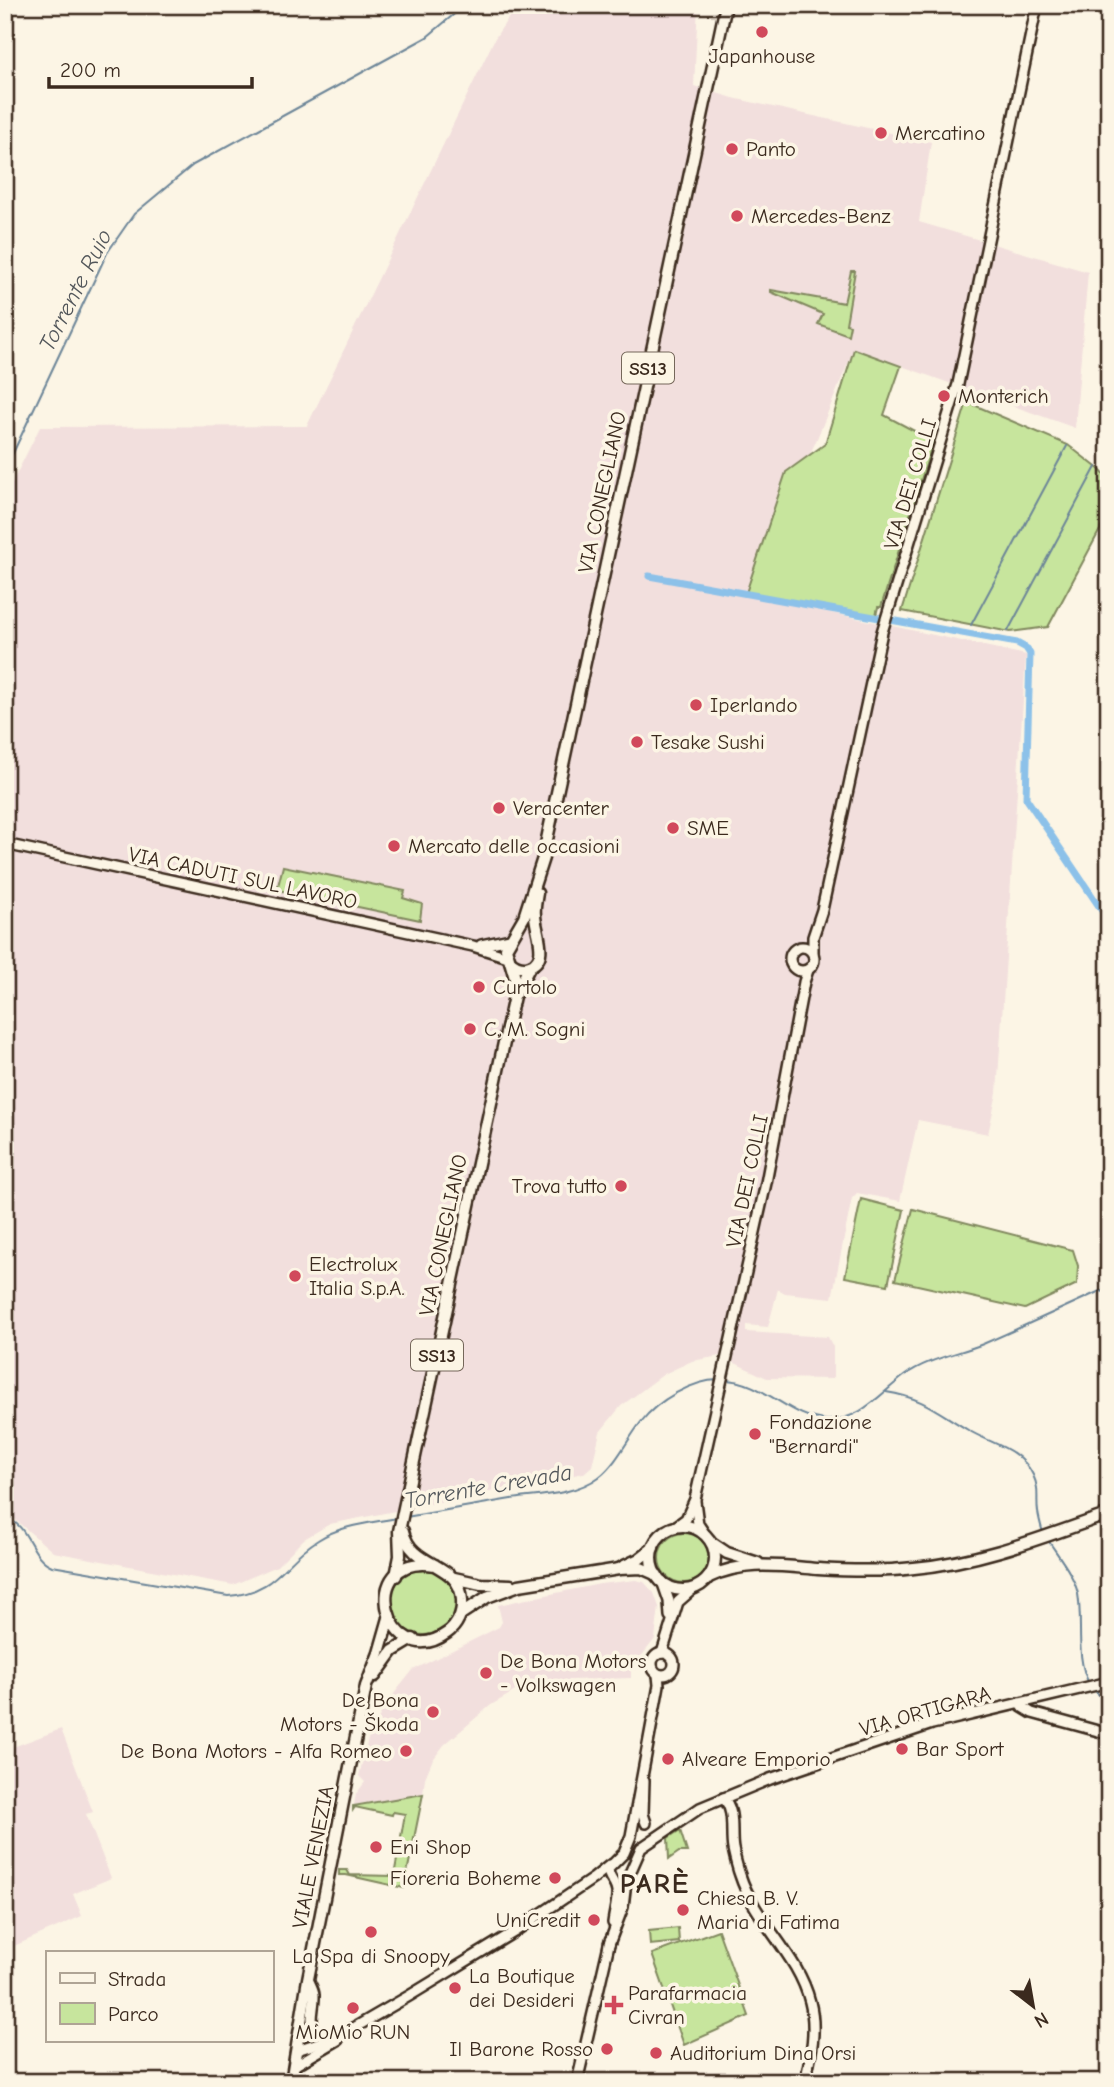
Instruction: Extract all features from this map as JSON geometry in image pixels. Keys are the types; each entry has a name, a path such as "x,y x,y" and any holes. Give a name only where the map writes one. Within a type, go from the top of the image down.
{"main road":[{"name":"VIA CONEGLIANO","path":"539,942 534,915 541,863 726,5"},
{"name":"VIA CONEGLIANO","path":"512,937 524,917 541,863"},
{"path":"519,933 531,934 539,942 539,958 530,966 519,967 509,959 506,948 512,937 519,933"},
{"name":"VIA CONEGLIANO","path":"401,1523 514,996 514,978 509,959"},
{"name":"VIA CONEGLIANO","path":"514,996 530,966"},
{"path":"401,1523 409,1548 420,1558 454,1577 481,1584 519,1586 619,1569 641,1568 677,1589 694,1588 726,1568 765,1565 877,1571 956,1562 1109,1514"},
{"name":"VIALE VENEZIA","path":"291,2082 308,1979 366,1686 389,1618 386,1596 396,1576 400,1556 401,1523"},
{"path":"619,1569 639,1559 653,1548 661,1535 675,1527 695,1528 727,1553 765,1565"},
{"path":"709,1577 715,1560 712,1543"},
{"path":"653,1548 653,1567 659,1578"},
{"path":"396,1576 414,1565 435,1565"},
{"path":"454,1577 460,1588 461,1614"},
{"name":"VIALE VENEZIA","path":"360,1723 374,1679 393,1651 413,1639 430,1640 446,1634 461,1614 487,1597 519,1586"},
{"path":"389,1618 395,1628 413,1639"}],"street":[{"name":"VIA DEI COLLI","path":"695,1499 766,1183 802,997 808,970 814,962 815,929 822,910 886,619 958,384 1037,5"},
{"name":"VIA CADUTI SUL LAVORO","path":"5,844 473,946 509,959"},
{"name":"VIA DEI COLLI","path":"802,997 796,970 790,958 793,951 801,947 815,929"},
{"name":"VIA CADUTI SUL LAVORO","path":"473,946 512,937"},
{"path":"801,947 808,948 813,953"},
{"path":"796,970 808,970"},
{"path":"675,1527 686,1519 695,1499"},
{"path":"695,1499 698,1524 704,1534"},
{"path":"659,1578 670,1601 666,1654 675,1664 672,1672 661,1678"},
{"path":"670,1622 678,1602 694,1588"},
{"path":"661,1678 653,1670 652,1662 655,1656 666,1654"},
{"path":"577,2082 609,1944 617,1894 607,1872 626,1850 632,1831 661,1678"},
{"name":"VIA ORTIGARA","path":"648,1842 678,1821 723,1798 770,1779 919,1728 1106,1683"},
{"path":"1019,1703 1032,1713 1109,1734"},
{"path":"594,1878 620,1884 626,1882 631,1876 636,1856 648,1842 653,1830 643,1811 643,1769"},
{"path":"731,1816 739,1792"},
{"path":"723,1798 731,1816 733,1849 744,1887 755,1908 798,1971 811,2005 813,2045 805,2082"},
{"name":"VIA ORTIGARA","path":"648,1824 662,1826 678,1821"},
{"path":"648,1824 639,1822 632,1831 634,1842 648,1842"},
{"path":"297,2050 340,2036 356,2027 500,1940 615,1862 628,1864 631,1869"},
{"path":"609,1944 623,1907 626,1882"},
{"path":"308,1979 314,1993 311,2020 318,2031 334,2035 356,2027"},
{"path":"294,2066 335,2043 356,2027"}],"shaded area":[{"path":"517,5 698,5 694,86 733,98 931,142 919,222 1088,272 1075,428 854,349 816,441 745,594 1026,655 997,1093 988,1134 918,1120 900,1201 857,1193 852,1198 832,1298 785,1293 778,1289 768,1327 746,1325 746,1332 828,1337 833,1347 833,1379 767,1378 720,1356 692,1361 664,1374 621,1406 600,1432 592,1466 584,1473 330,1524 304,1539 277,1566 233,1585 53,1552 5,1511 5,497 40,427 307,426 495,38"},
{"path":"636,1580 644,1582 654,1593 659,1607 655,1639 635,1664 635,1669 631,1670 631,1678 543,1681 517,1690 491,1705 444,1745 432,1761 425,1778 423,1794 354,1805 356,1794 365,1782 359,1776 368,1739 385,1705 413,1670 499,1627 502,1622 498,1605 600,1584"},
{"path":"61,1729 93,1812 86,1814 111,1878 73,1894 82,1916 5,1950 5,1750"}],"green space":[{"path":"851,271 855,271 846,324 850,325 848,335 818,324 823,314 771,292 844,303"},
{"path":"854,349 901,366 884,415 934,439 875,619 746,593 786,472 825,444"},
{"path":"967,402 1068,445 1109,480 1109,513 1048,627 1010,632 902,611"},
{"path":"283,866 405,891 403,898 422,904 420,920 277,890"},
{"path":"861,1199 904,1210 888,1285 845,1277"},
{"path":"913,1209 1073,1250 1078,1266 1077,1284 1025,1309 895,1280"},
{"path":"684,1533 702,1540 709,1558 702,1576 684,1583 666,1576 659,1558 666,1540"},
{"path":"424,1569 437,1572 447,1579 454,1589 457,1602 454,1615 447,1625 437,1632 424,1635 411,1632 401,1625 394,1615 391,1602 394,1589 401,1579 411,1572"},
{"path":"423,1794 404,1888 339,1875 339,1870 347,1870 350,1875 394,1876 405,1814 393,1812 392,1815 355,1807 353,1810 353,1806"},
{"path":"680,1830 687,1852 679,1852 669,1859 668,1838"},
{"path":"678,1928 679,1942 650,1945 649,1931"},
{"path":"718,1930 749,2016 684,2045 652,1954"}],"waterway":[{"name":"Torrente Ruio","path":"5,470 107,253 134,214 193,165 427,37 465,5"},
{"path":"971,625 1067,446"},
{"path":"1008,631 1096,467"},
{"path":"649,576 1017,643 1026,648 1030,654 1026,798 1109,921"},
{"name":"Torrente Crevada","path":"724,1380 751,1386 814,1418 839,1419 860,1411 922,1365 983,1344 1100,1291 1109,1293"},
{"name":"Torrente Crevada","path":"406,1517 557,1493 590,1483 617,1458 648,1414 666,1399 698,1384 719,1380"},
{"path":"886,1392 920,1402 1021,1459 1035,1480 1043,1533"},
{"name":"Torrente Crevada","path":"5,1518 20,1527 38,1556 52,1566 228,1596 258,1589 327,1535 356,1525 397,1518"},
{"path":"1048,1540 1066,1566 1076,1587 1082,1662 1089,1683"},
{"path":"1094,1690 1109,1704"}],"place":[{"name":"Japanhouse","path":"762,32"},
{"name":"Mercatino","path":"881,133"},
{"name":"Panto","path":"732,149"},
{"name":"Mercedes-Benz","path":"737,216"},
{"name":"Monterich","path":"944,396"},
{"name":"Iperlando","path":"696,705"},
{"name":"Tesake Sushi","path":"637,742"},
{"name":"Veracenter","path":"499,808"},
{"name":"SME","path":"673,828"},
{"name":"Mercato delle occasioni","path":"394,846"},
{"name":"Curtolo","path":"479,987"},
{"name":"C. M. Sogni","path":"470,1029"},
{"name":"Trova tutto","path":"621,1186"},
{"name":"Electrolux Italia S.p.A.","path":"295,1276"},
{"name":"Fondazione \"Bernardi\"","path":"755,1434"},
{"name":"De Bona Motors - Volkswagen","path":"486,1673"},
{"name":"De Bona Motors - Škoda","path":"433,1712"},
{"name":"Bar Sport","path":"902,1749"},
{"name":"De Bona Motors - Alfa Romeo","path":"406,1751"},
{"name":"Alveare Emporio","path":"668,1759"},
{"name":"Eni Shop","path":"376,1847"},
{"name":"Fioreria Boheme","path":"555,1878"},
{"name":"Chiesa B. V. Maria di Fatima","path":"683,1910"},
{"name":"UniCredit","path":"594,1920"},
{"name":"La Spa di Snoopy","path":"371,1932"},
{"name":"La Boutique dei Desideri","path":"455,1988"},
{"name":"Parafarmacia Civran","path":"614,2005"},
{"name":"MioMio RUN","path":"353,2008"},
{"name":"Il Barone Rosso","path":"607,2049"},
{"name":"Auditorium Dina Orsi","path":"656,2053"}],"district":[{"name":"PARÈ","path":"655,1883"}]}
